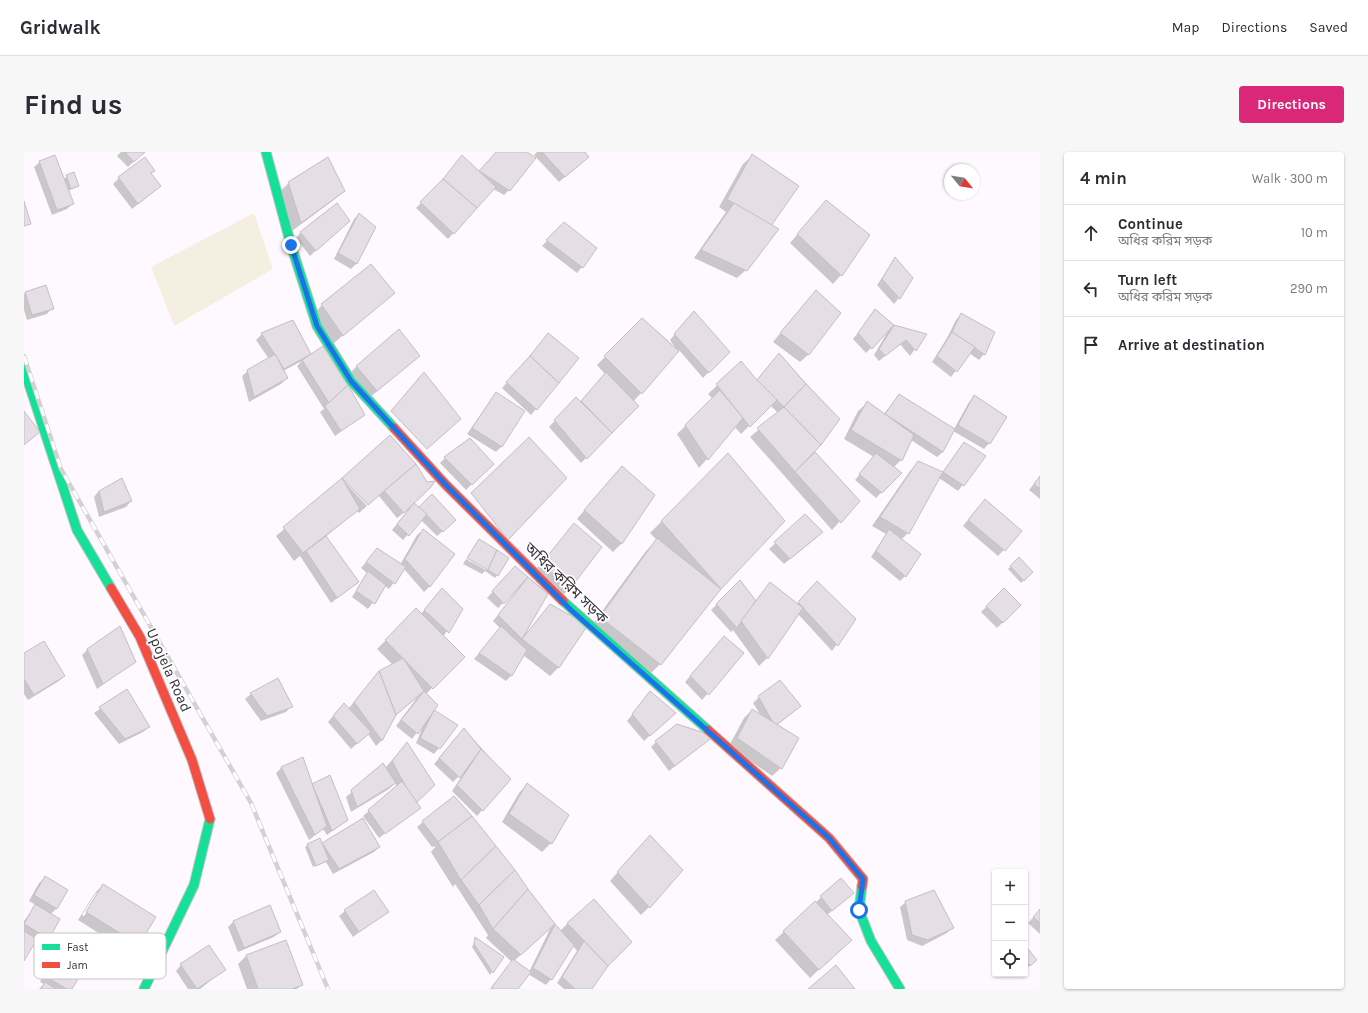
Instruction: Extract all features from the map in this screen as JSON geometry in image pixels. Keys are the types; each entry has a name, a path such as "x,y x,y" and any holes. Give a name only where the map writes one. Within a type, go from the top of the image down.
{"main road":[{"name":"অধির করিম সড়ক","path":"266,152 291,245 317,326 351,381 446,485 571,610 829,838 863,879 859,910 871,942 900,989"},
{"name":"Upojela Road","path":"24,369 77,530 140,637 192,760 210,820 194,885 166,943"},
{"name":"Upojela Road","path":"144,989 149,979"}],"shaded area":[{"path":"254,213 273,269 174,326 151,267"}],"building":[{"path":"125,152 145,152 134,162"},
{"path":"496,152 527,152 536,158 510,191 479,171"},
{"path":"542,152 585,152 589,157 565,177"},
{"path":"752,154 799,186 771,226 727,199"},
{"path":"55,155 74,204 57,210 39,161"},
{"path":"462,155 496,187 477,208 443,179"},
{"path":"145,157 155,171 151,173 161,186 138,204 118,177"},
{"path":"328,157 345,191 301,223 288,182"},
{"path":"74,172 79,186 71,189 66,175"},
{"path":"443,179 477,208 454,234 420,202"},
{"path":"826,200 870,235 842,276 797,234"},
{"path":"24,201 31,224 24,226"},
{"path":"337,203 350,221 316,251 300,232"},
{"path":"734,203 779,229 747,271 701,250"},
{"path":"359,213 376,227 357,264 338,253"},
{"path":"564,222 597,248 583,268 546,240"},
{"path":"895,257 913,278 900,299 882,279"},
{"path":"371,264 395,293 343,336 321,304"},
{"path":"46,285 54,309 32,315 25,292"},
{"path":"816,290 841,313 809,355 780,333"},
{"path":"875,309 894,325 872,349 858,333"},
{"path":"694,311 730,352 709,373 674,334"},
{"path":"961,313 995,332 985,355 952,332"},
{"path":"642,318 679,351 642,394 604,356"},
{"path":"293,320 311,354 284,369 261,333"},
{"path":"894,325 927,334 916,351 906,340 885,356 879,349"},
{"path":"399,329 420,356 377,391 356,366"},
{"path":"952,332 975,347 957,372 937,356"},
{"path":"548,333 579,358 559,383 530,356"},
{"path":"323,346 348,385 329,403 302,360"},
{"path":"779,353 806,384 784,407 757,380"},
{"path":"275,354 288,378 254,397 247,370"},
{"path":"530,356 559,383 537,410 506,382"},
{"path":"741,361 777,400 750,427 716,384"},
{"path":"424,372 461,419 427,449 391,411"},
{"path":"606,372 639,406 612,433 581,401"},
{"path":"806,384 840,419 821,445 784,407"},
{"path":"348,385 365,415 341,431 325,406"},
{"path":"720,390 743,418 708,460 685,425"},
{"path":"496,392 525,411 502,447 472,428"},
{"path":"899,394 955,429 943,452 885,414"},
{"path":"974,395 1007,417 990,444 958,425"},
{"path":"576,397 612,433 587,459 554,420"},
{"path":"867,401 914,435 902,461 851,430"},
{"path":"784,407 821,445 795,472 757,428"},
{"path":"24,411 40,432 24,445"},
{"path":"390,435 416,464 368,505 342,478"},
{"path":"529,437 567,478 508,540 471,493"},
{"path":"470,438 494,464 472,485 444,457"},
{"path":"964,442 986,456 964,486 943,472"},
{"path":"815,452 860,501 841,523 795,472"},
{"path":"728,453 785,521 721,589 661,521"},
{"path":"876,453 902,473 882,493 859,474"},
{"path":"918,461 943,472 909,534 880,517"},
{"path":"416,464 427,482 435,481 431,487 404,513 384,491"},
{"path":"622,466 655,495 622,544 584,510"},
{"path":"1040,476 1040,489 1034,484"},
{"path":"122,478 132,501 104,512 99,491"},
{"path":"342,478 360,509 303,553 283,527"},
{"path":"432,494 456,520 443,532 419,507"},
{"path":"985,499 1022,531 1005,551 968,520"},
{"path":"414,503 427,514 409,536 397,524"},
{"path":"805,514 823,532 790,559 774,542"},
{"path":"574,523 602,547 570,589 542,563"},
{"path":"423,529 455,554 430,587 405,559"},
{"path":"889,529 921,554 906,577 876,551"},
{"path":"326,536 359,582 337,598 306,551"},
{"path":"657,538 721,589 661,665 600,617"},
{"path":"479,539 497,550 488,570 467,558"},
{"path":"377,548 406,567 395,584 366,562"},
{"path":"497,550 509,558 498,576 488,570"},
{"path":"1019,557 1033,572 1024,581 1010,566"},
{"path":"515,566 528,577 504,604 492,591"},
{"path":"368,571 386,585 375,604 356,591"},
{"path":"528,577 548,594 522,639 498,615"},
{"path":"740,580 756,601 737,628 716,604"},
{"path":"817,581 856,619 838,646 798,602"},
{"path":"770,582 803,608 768,659 741,621"},
{"path":"442,588 463,609 449,633 424,610"},
{"path":"1004,588 1021,605 1003,623 986,606"},
{"path":"550,604 588,625 559,668 522,639"},
{"path":"416,608 465,657 433,689 385,640"},
{"path":"120,626 136,662 103,684 87,649"},
{"path":"501,626 527,650 512,676 479,653"},
{"path":"724,636 744,653 709,695 690,676"},
{"path":"44,641 65,676 34,695 24,679 24,653"},
{"path":"403,658 424,691 396,715 379,671"},
{"path":"379,671 396,715 382,741 354,702"},
{"path":"278,678 293,707 267,716 250,693"},
{"path":"780,680 801,706 775,726 758,696"},
{"path":"127,689 150,727 125,739 99,707"},
{"path":"424,691 438,705 418,734 401,720"},
{"path":"650,691 676,713 650,736 632,714"},
{"path":"344,703 371,732 357,744 333,716"},
{"path":"752,709 799,738 782,769 737,738"},
{"path":"434,710 458,725 440,749 420,738"},
{"path":"677,724 714,736 675,766 655,741"},
{"path":"464,728 481,749 460,778 439,758"},
{"path":"407,742 435,785 415,804 392,761"},
{"path":"481,749 511,779 483,811 457,785"},
{"path":"303,757 327,826 315,835 281,767"},
{"path":"383,763 396,783 357,807 351,790"},
{"path":"330,775 348,820 332,831 312,784"},
{"path":"402,781 421,808 385,834 368,810"},
{"path":"527,783 569,815 552,844 509,814"},
{"path":"454,796 472,816 438,842 422,821"},
{"path":"472,816 496,846 461,880 438,842"},
{"path":"363,818 380,847 339,869 322,843"},
{"path":"650,835 683,870 650,908 617,872"},
{"path":"320,838 329,860 316,866 307,844"},
{"path":"496,846 515,870 479,905 461,880"},
{"path":"515,870 528,889 493,929 479,905"},
{"path":"45,876 68,890 57,909 34,895"},
{"path":"841,878 854,893 832,911 820,896"},
{"path":"103,884 156,917 146,933 120,933 86,912"},
{"path":"528,889 555,924 521,955 493,929"},
{"path":"374,890 389,912 359,932 344,910"},
{"path":"934,890 954,928 928,940 912,935 905,901"},
{"path":"594,899 632,942 608,966 567,923"},
{"path":"815,901 852,940 819,970 783,931"},
{"path":"35,904 60,919 52,933 39,933 24,924"},
{"path":"270,905 281,932 244,948 233,921"},
{"path":"1040,909 1040,923 1033,917"},
{"path":"555,924 574,945 552,980 533,968"},
{"path":"24,931 34,937 34,944 24,961"},
{"path":"475,937 504,957 493,973 474,944"},
{"path":"286,940 303,985 292,989 258,989 246,955"},
{"path":"584,941 608,966 592,989 575,989 562,977"},
{"path":"209,945 226,970 197,989 180,964"},
{"path":"1028,949 1037,960 1030,966 1028,964"},
{"path":"513,959 531,972 518,989 493,989 492,987"},
{"path":"836,965 855,989 808,989"},
{"path":"49,979 78,979 72,989 67,989"},
{"path":"45,982 56,989 41,989"}],"railway":[{"path":"24,356 61,469 251,803 328,989"}],"traffic: fast":[{"path":"266,152 291,245 317,326 351,381 394,428"},
{"path":"24,369 77,530 111,588"},
{"path":"563,601 708,730"},
{"path":"166,943 194,885 210,819"},
{"path":"862,886 859,910 871,941 900,989"},
{"path":"144,989 149,979"}],"traffic: jam":[{"path":"394,428 446,485 563,601"},
{"path":"111,588 140,637 192,760 210,819"},
{"path":"708,730 829,838 863,879 862,886"}],"route":[{"path":"291,245 317,326 351,381 446,485 571,610 829,838 863,879 859,910"}]}
